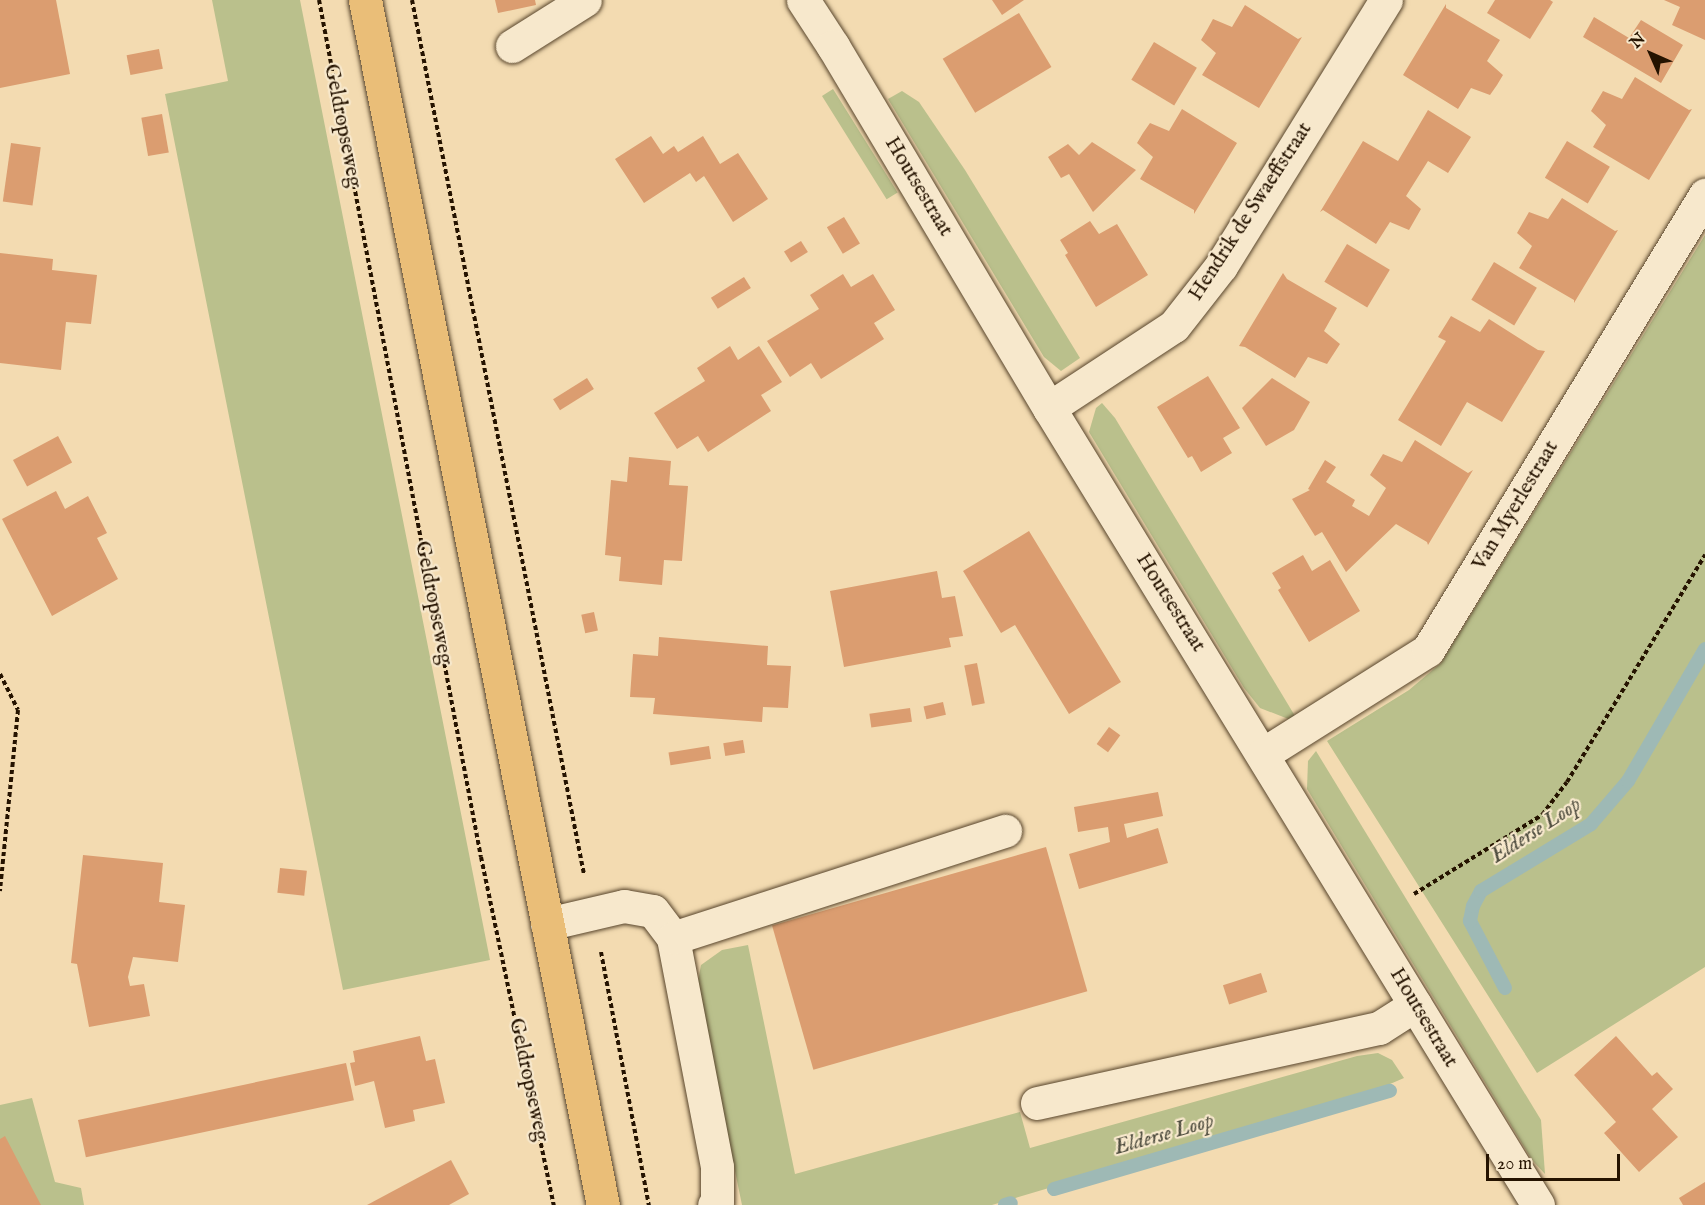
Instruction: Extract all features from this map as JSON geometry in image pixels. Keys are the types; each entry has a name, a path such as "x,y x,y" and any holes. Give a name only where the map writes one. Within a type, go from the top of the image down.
{"main road":[{"path":"365,0 603,1205"}],"street":[{"path":"512,46 585,0"},
{"name":"Houtsestraat","path":"803,0 840,56 1049,408 1538,1205"},
{"name":"Hendrik de Swaeffstraat","path":"1049,408 1174,326 1221,266 1386,0"},
{"name":"Van Myerlestraat","path":"1263,754 1428,650 1705,195"},
{"path":"673,938 1005,831"},
{"path":"547,924 624,906 653,911 673,938 717,1167 717,1202 714,1205"},
{"path":"1037,1103 1379,1028 1416,1005"}],"path":[{"name":"Geldropseweg","path":"319,0 481,857 554,1205"},
{"path":"412,0 579,852 594,913 649,1205"},
{"path":"1414,894 1542,815 1567,782 1705,555"},
{"path":"0,674 18,710 0,891"}],"green space":[{"path":"212,0 300,0 490,960 343,990 165,94 228,81"},
{"path":"833,89 898,192 887,199 822,96"},
{"path":"902,91 919,102 965,170 1080,358 1061,371 1044,357 888,99"},
{"path":"1705,235 1705,967 1537,1073 1327,741 1409,690 1441,663"},
{"path":"1102,403 1115,418 1295,716 1291,720 1260,708 1244,688 1089,432 1096,408"},
{"path":"1316,751 1541,1120 1545,1174 1532,1160 1307,789 1308,761"},
{"path":"748,945 795,1174 1020,1112 1030,1148 1357,1056 1378,1053 1392,1060 1404,1078 1369,1093 992,1205 742,1205 697,987 701,965 722,950"},
{"path":"32,1098 55,1182 81,1188 84,1205 0,1205 0,1105"}],"building":[{"path":"0,0 56,0 70,74 0,88"},
{"path":"495,0 535,0 536,5 498,13"},
{"path":"992,0 1024,0 1002,15"},
{"path":"1495,0 1550,0 1553,2 1530,39 1487,13"},
{"path":"1664,0 1705,0 1705,40 1672,25 1680,7"},
{"path":"1446,4 1446,8 1500,40 1487,61 1503,75 1497,85 1490,95 1471,88 1458,109 1403,75"},
{"path":"1245,5 1298,39 1302,37 1259,108 1202,75 1216,53 1201,40 1213,19 1232,27"},
{"path":"1019,13 1051,67 975,113 943,59"},
{"path":"1594,17 1629,38 1641,20 1683,45 1661,83 1583,37"},
{"path":"1154,42 1197,68 1174,105 1131,80"},
{"path":"159,49 163,69 130,75 127,55"},
{"path":"1635,77 1689,110 1692,109 1649,180 1593,147 1606,125 1591,111 1603,91 1622,99"},
{"path":"1182,109 1237,143 1194,214 1194,210 1140,179 1153,157 1137,143 1150,123 1169,131"},
{"path":"1428,110 1471,137 1448,173 1428,161 1406,196 1421,209 1409,230 1390,222 1376,244 1323,210 1320,212 1363,141 1398,161"},
{"path":"162,114 169,152 148,156 141,118"},
{"path":"651,136 663,154 674,146 678,152 703,136 720,164 738,153 768,199 733,222 704,176 696,182 690,173 644,203 615,159"},
{"path":"1567,141 1610,167 1588,204 1545,178"},
{"path":"1092,142 1136,170 1093,212 1069,174 1061,178 1048,157 1068,144 1079,155"},
{"path":"11,143 41,147 32,206 3,201"},
{"path":"1562,198 1615,231 1618,230 1574,303 1574,300 1519,268 1532,246 1517,233 1529,212 1548,219"},
{"path":"844,217 860,244 843,254 827,227"},
{"path":"1090,221 1099,234 1117,224 1148,275 1096,307 1065,255 1068,253 1060,240"},
{"path":"801,241 808,252 791,263 784,252"},
{"path":"1347,244 1390,270 1367,307 1324,282"},
{"path":"0,253 53,259 52,270 97,275 91,324 66,322 61,370 0,363"},
{"path":"1494,262 1537,288 1514,325 1471,300"},
{"path":"1283,273 1287,279 1337,308 1324,331 1340,344 1327,364 1308,357 1295,378 1245,347 1239,346"},
{"path":"843,274 851,287 873,274 895,310 874,323 884,339 821,379 811,363 790,377 767,341 819,309 810,295"},
{"path":"744,277 751,288 718,309 711,298"},
{"path":"1451,316 1480,332 1489,319 1538,350 1545,351 1502,422 1467,402 1441,446 1398,420 1446,341 1438,337"},
{"path":"730,346 738,360 759,346 782,382 761,395 771,411 708,452 698,436 677,449 654,413 705,381 697,368"},
{"path":"1208,376 1240,428 1223,438 1232,453 1201,472 1192,456 1188,458 1157,407"},
{"path":"587,378 594,389 560,410 553,399"},
{"path":"1272,378 1310,402 1294,430 1266,446 1242,408"},
{"path":"58,436 72,462 27,486 13,460"},
{"path":"1415,440 1468,473 1473,470 1428,545 1427,542 1396,524 1346,572 1322,532 1315,536 1292,499 1310,490 1308,489 1325,460 1336,467 1326,482 1355,500 1352,506 1369,516 1386,488 1370,475 1383,454 1402,462"},
{"path":"629,457 671,461 669,485 688,486 682,561 664,560 662,585 619,581 621,557 605,555 611,480 627,482"},
{"path":"56,491 65,509 88,496 107,533 97,538 118,579 52,616 2,519"},
{"path":"1029,531 1121,682 1069,714 1015,625 1001,633 963,571"},
{"path":"1303,555 1312,571 1330,560 1360,611 1309,642 1278,590 1281,588 1272,573"},
{"path":"937,571 942,598 955,596 963,636 949,638 951,647 844,667 830,591"},
{"path":"594,612 598,631 585,633 581,615"},
{"path":"659,637 768,646 767,665 791,666 788,708 763,707 762,722 653,714 655,698 630,697 633,654 658,656"},
{"path":"977,663 985,703 972,706 964,665"},
{"path":"943,702 946,715 926,719 924,706"},
{"path":"910,708 912,722 871,728 869,714"},
{"path":"1109,727 1120,735 1108,752 1097,744"},
{"path":"743,740 745,753 725,756 723,743"},
{"path":"709,746 711,759 671,765 669,752"},
{"path":"1158,792 1163,816 1124,824 1127,838 1158,828 1168,863 1079,889 1069,854 1110,842 1108,827 1078,832 1074,807"},
{"path":"1046,847 1087,991 813,1070 772,926"},
{"path":"83,855 163,863 159,902 185,905 178,962 133,957 128,977 130,986 144,984 150,1016 89,1027 77,964 71,963"},
{"path":"280,868 307,871 304,896 277,893"},
{"path":"1261,973 1267,992 1229,1004 1223,985"},
{"path":"420,1036 426,1061 435,1059 445,1103 413,1110 415,1121 385,1128 374,1081 355,1086 350,1063 355,1062 353,1051"},
{"path":"1616,1036 1652,1076 1657,1072 1673,1089 1652,1109 1678,1137 1639,1172 1604,1133 1616,1122 1574,1075"},
{"path":"346,1063 354,1100 86,1157 78,1120"},
{"path":"5,1136 41,1205 0,1205 0,1139"},
{"path":"451,1160 469,1194 449,1205 367,1205"},
{"path":"1705,1182 1705,1205 1683,1205 1679,1198"}],"waterway":[{"name":"Elderse Loop","path":"1505,988 1470,921 1473,906 1481,891 1591,824 1628,781 1705,649"},
{"name":"Elderse Loop","path":"1054,1189 1390,1091"},
{"name":"Elderse Loop","path":"1005,1205 1011,1203"}]}
